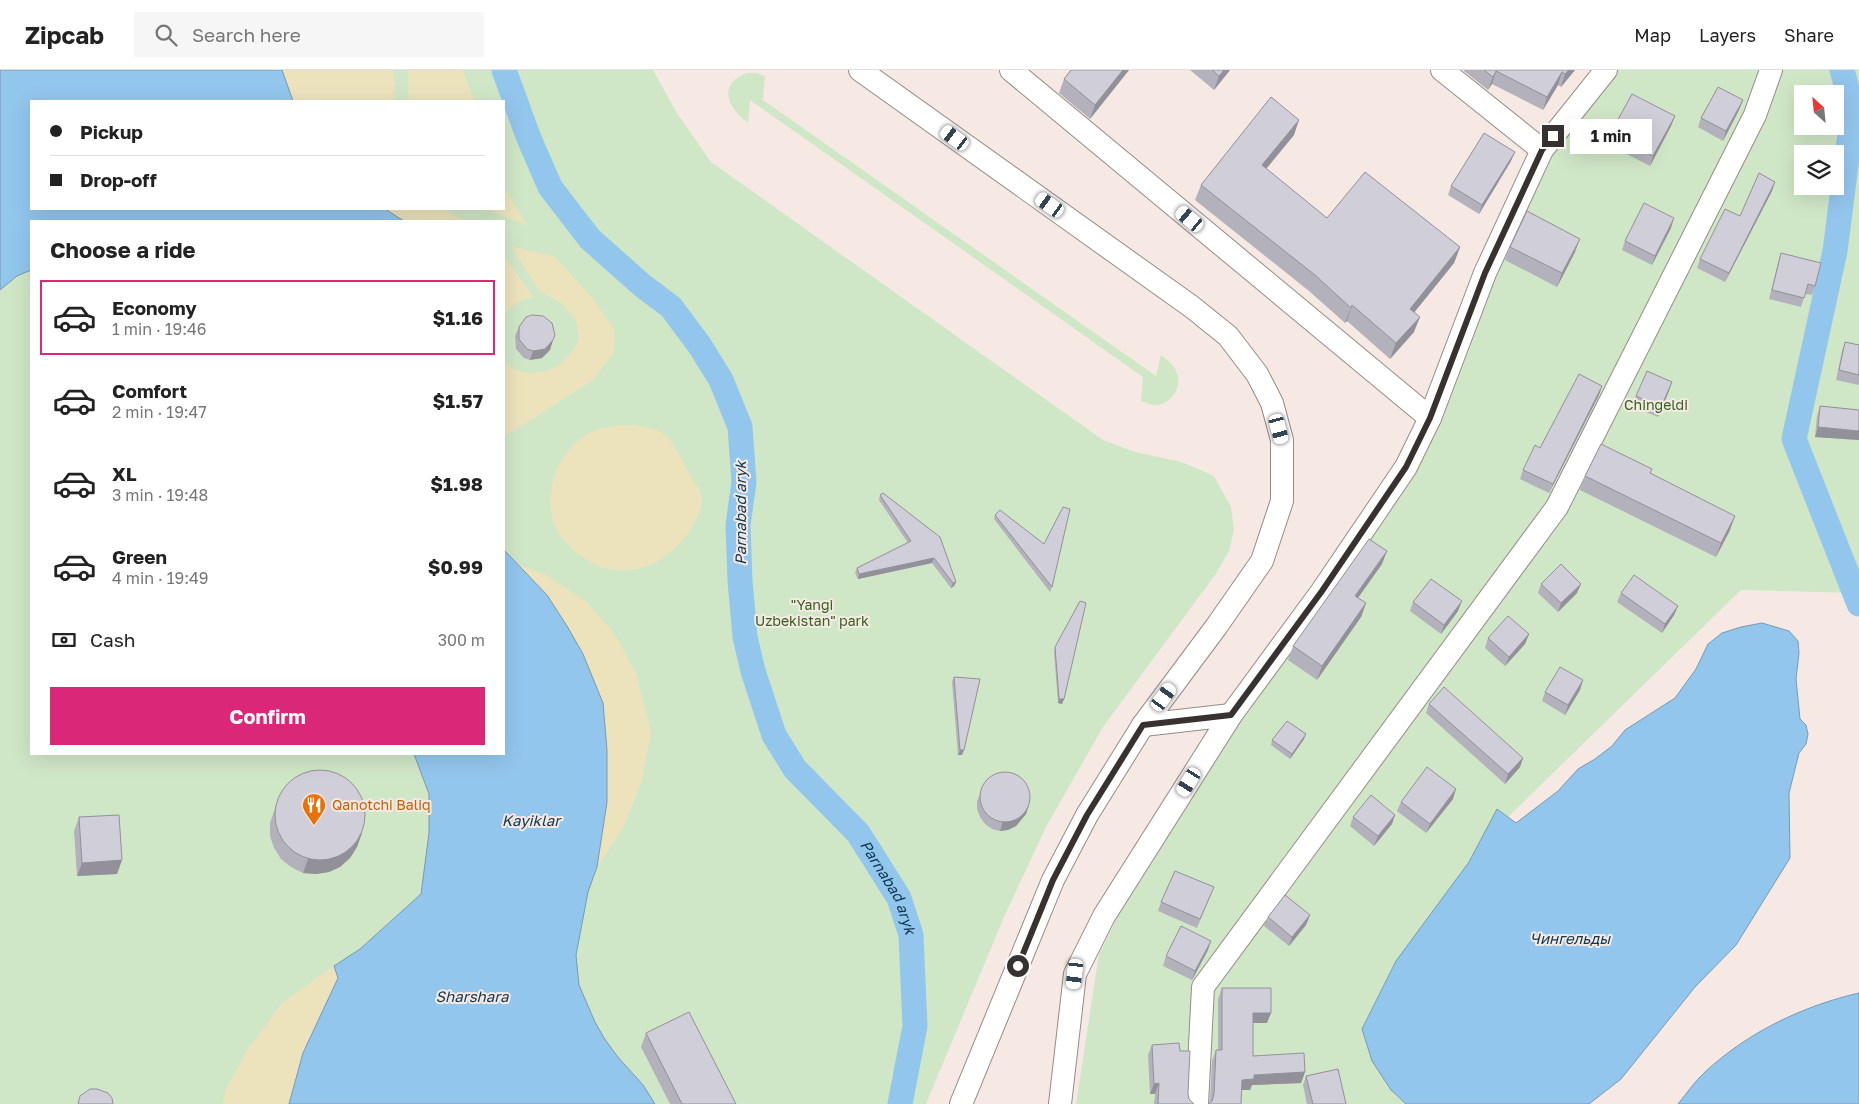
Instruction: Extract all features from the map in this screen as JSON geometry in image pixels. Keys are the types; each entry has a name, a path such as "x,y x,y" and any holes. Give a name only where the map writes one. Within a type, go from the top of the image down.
{"street":[{"path":"860,70 1192,307 1228,336 1257,374 1272,403 1282,440 1282,501 1262,561 1216,627 1143,725 1087,815 1053,880 961,1104"},
{"path":"1011,70 1430,418"},
{"path":"1442,70 1542,150"},
{"path":"1060,1104 1075,974 1104,916 1231,715 1322,591 1406,467 1430,418 1485,273 1542,150 1606,70"},
{"path":"1197,1104 1203,987 1557,507 1755,115 1771,70"},
{"path":"1143,725 1231,715"}],"green space":[{"name":"\"Yangi Uzbekistan\" park","path":"0,70 653,70 677,113 711,162 1103,440 1135,452 1182,462 1214,476 1231,507 1234,530 1229,551 1215,575 1103,727 1046,827 1004,917 926,1104 0,1104"},
{"name":"Chingeldi","path":"1618,70 1859,70 1859,593 1741,590 1511,814 1396,961 1391,1090 1406,1104 1076,1104 1099,954 1156,840 1397,492 1551,148"},
{"path":"747,73 765,76 763,100 1156,376 1161,355 1172,365 1177,373 1177,389 1171,398 1167,402 1156,405 1141,401 1143,377 750,100 748,123 735,110 728,96 732,83"}],"sand":[{"path":"282,70 393,70 394,100 293,100"},
{"path":"408,70 462,70 475,100 408,100"},
{"path":"505,190 527,225 488,210 505,210"},
{"path":"387,210 446,210 463,220 402,220"},
{"path":"511,246 555,257 593,299 612,326 615,335 614,354 593,380 505,436 505,362 518,370 534,373 543,372 565,360 579,340 576,319 560,302 539,291"},
{"path":"505,257 534,297 525,299 505,314"},
{"path":"634,425 657,431 668,439 698,488 702,500 696,520 688,533 675,548 660,560 644,567 628,570 611,569 594,564 579,554 564,540 556,527 551,513 552,483 557,468 565,455 574,444 586,435 604,428"},
{"path":"516,564 546,575 587,602 613,632 637,675 651,733 641,783 624,826 597,867 607,802 607,750 603,703 583,654 567,626"},
{"path":"334,966 338,978 303,1053 289,1104 223,1104 226,1089 248,1049 282,1003"}],"water":[{"path":"0,70 282,70 293,100 30,100 30,210 387,210 402,220 30,220 30,270 17,276 0,290"},
{"path":"505,551 547,595 567,626 583,654 603,703 607,750 607,802 597,867 588,892 576,955 579,985 604,1038 643,1085 655,1104 289,1104 303,1053 338,978 334,966 360,949 421,894 429,833 429,794 414,755 505,755"},
{"name":"Чингельды","path":"1762,623 1789,631 1798,641 1799,653 1796,679 1800,719 1806,725 1808,734 1806,744 1799,753 1789,793 1790,858 1736,945 1695,987 1621,1079 1589,1104 1406,1104 1391,1090 1372,1061 1362,1029 1396,961 1469,862 1497,809 1516,823 1558,791 1578,769 1612,746 1625,730 1675,698 1696,669 1708,644 1722,633"},
{"path":"1859,993 1859,1104 1678,1104 1705,1072 1739,1045 1758,1033 1777,1022 1817,1005"}],"building":[{"path":"1071,70 1123,70 1095,105 1064,79"},
{"path":"1212,70 1224,70 1219,76"},
{"path":"1484,70 1569,70 1565,74 1562,72 1547,97 1496,71 1493,77"},
{"path":"1718,87 1743,100 1726,131 1701,118"},
{"path":"1632,94 1675,116 1653,156 1610,134"},
{"path":"1271,97 1299,120 1262,165 1327,218 1365,172 1460,247 1410,309 1420,317 1396,343 1352,305 1351,308 1315,275 1201,185"},
{"path":"1484,133 1515,152 1482,205 1451,186"},
{"path":"1759,173 1775,182 1729,273 1700,259 1725,209 1740,216"},
{"path":"1644,203 1674,218 1655,256 1625,241"},
{"path":"1527,211 1580,239 1562,273 1510,247"},
{"path":"1781,253 1821,263 1815,286 1808,284 1804,298 1772,290"},
{"path":"532,315 543,316 552,323 555,335 545,349 533,351 527,349 519,339 519,327 526,317"},
{"path":"1845,342 1859,345 1859,375 1839,370"},
{"path":"1647,371 1672,382 1661,407 1636,396"},
{"path":"1579,374 1602,386 1553,484 1523,470 1535,445 1540,448"},
{"path":"1820,406 1859,410 1859,431 1818,427"},
{"path":"1601,444 1652,469 1650,473 1735,516 1721,543 1585,476"},
{"path":"883,493 940,537 956,582 953,583 934,558 859,574 857,568 911,541 880,495"},
{"path":"1063,507 1070,509 1052,587 995,515 1000,510 1044,544"},
{"path":"1369,539 1387,551 1355,596 1366,603 1322,666 1293,646"},
{"path":"1561,564 1581,584 1561,603 1541,584"},
{"path":"1634,575 1678,606 1665,624 1621,593"},
{"path":"1431,579 1462,601 1444,625 1413,602"},
{"path":"1080,601 1086,603 1064,699 1059,699 1055,647"},
{"path":"1508,616 1529,634 1509,657 1488,638"},
{"path":"1560,667 1583,680 1568,705 1545,692"},
{"path":"954,677 980,679 964,750 960,750"},
{"path":"1444,687 1523,758 1508,774 1429,704"},
{"path":"1287,721 1306,734 1292,754 1272,740"},
{"path":"1427,767 1456,789 1430,824 1401,802"},
{"path":"311,770 329,770 345,777 358,790 365,806 365,824 358,840 345,853 329,860 311,860 295,853 282,840 275,824 275,806 282,790 295,777"},
{"path":"1005,772 1014,774 1025,783 1030,797 1028,806 1019,817 1005,822 996,820 985,811 980,797 982,788 991,777"},
{"path":"1371,795 1395,815 1378,836 1353,817"},
{"path":"119,815 122,860 82,863 79,817"},
{"path":"1175,871 1214,887 1200,919 1161,902"},
{"path":"1285,895 1310,915 1292,937 1268,917"},
{"path":"1181,926 1211,941 1195,971 1166,956"},
{"path":"1222,988 1271,988 1271,1013 1253,1013 1253,1056 1304,1053 1305,1072 1254,1075 1254,1079 1242,1080 1241,1104 1208,1104 1212,1101 1214,1094 1216,1050 1222,1050"},
{"path":"689,1012 736,1104 682,1104 646,1033"},
{"path":"1179,1043 1180,1051 1190,1051 1188,1093 1189,1099 1194,1104 1158,1104 1159,1083 1154,1084 1152,1045"},
{"path":"1338,1069 1346,1104 1313,1104 1306,1076"},
{"path":"90,1089 97,1089 108,1093 112,1098 113,1104 78,1104 80,1096"}],"waterway":[{"name":"Parnabad aryk","path":"504,70 528,136 550,187 590,239 643,286 671,307 700,346 721,380 740,427 744,482 738,525 745,637 753,671 774,735 795,769 858,833 899,898 911,935 915,1026 900,1104"},
{"path":"1842,70 1853,110 1835,251 1794,439 1859,604"}],"place":[{"name":"Qanotchi Baliq","path":"314,826"}],"route":[{"path":"1018,966 1053,880 1087,815 1143,725 1231,715 1322,591 1406,467 1430,418 1485,273 1542,150 1553,136"}],"water label":[{"name":"Kayiklar","path":"531,821"},
{"name":"Sharshara","path":"472,997"}]}
